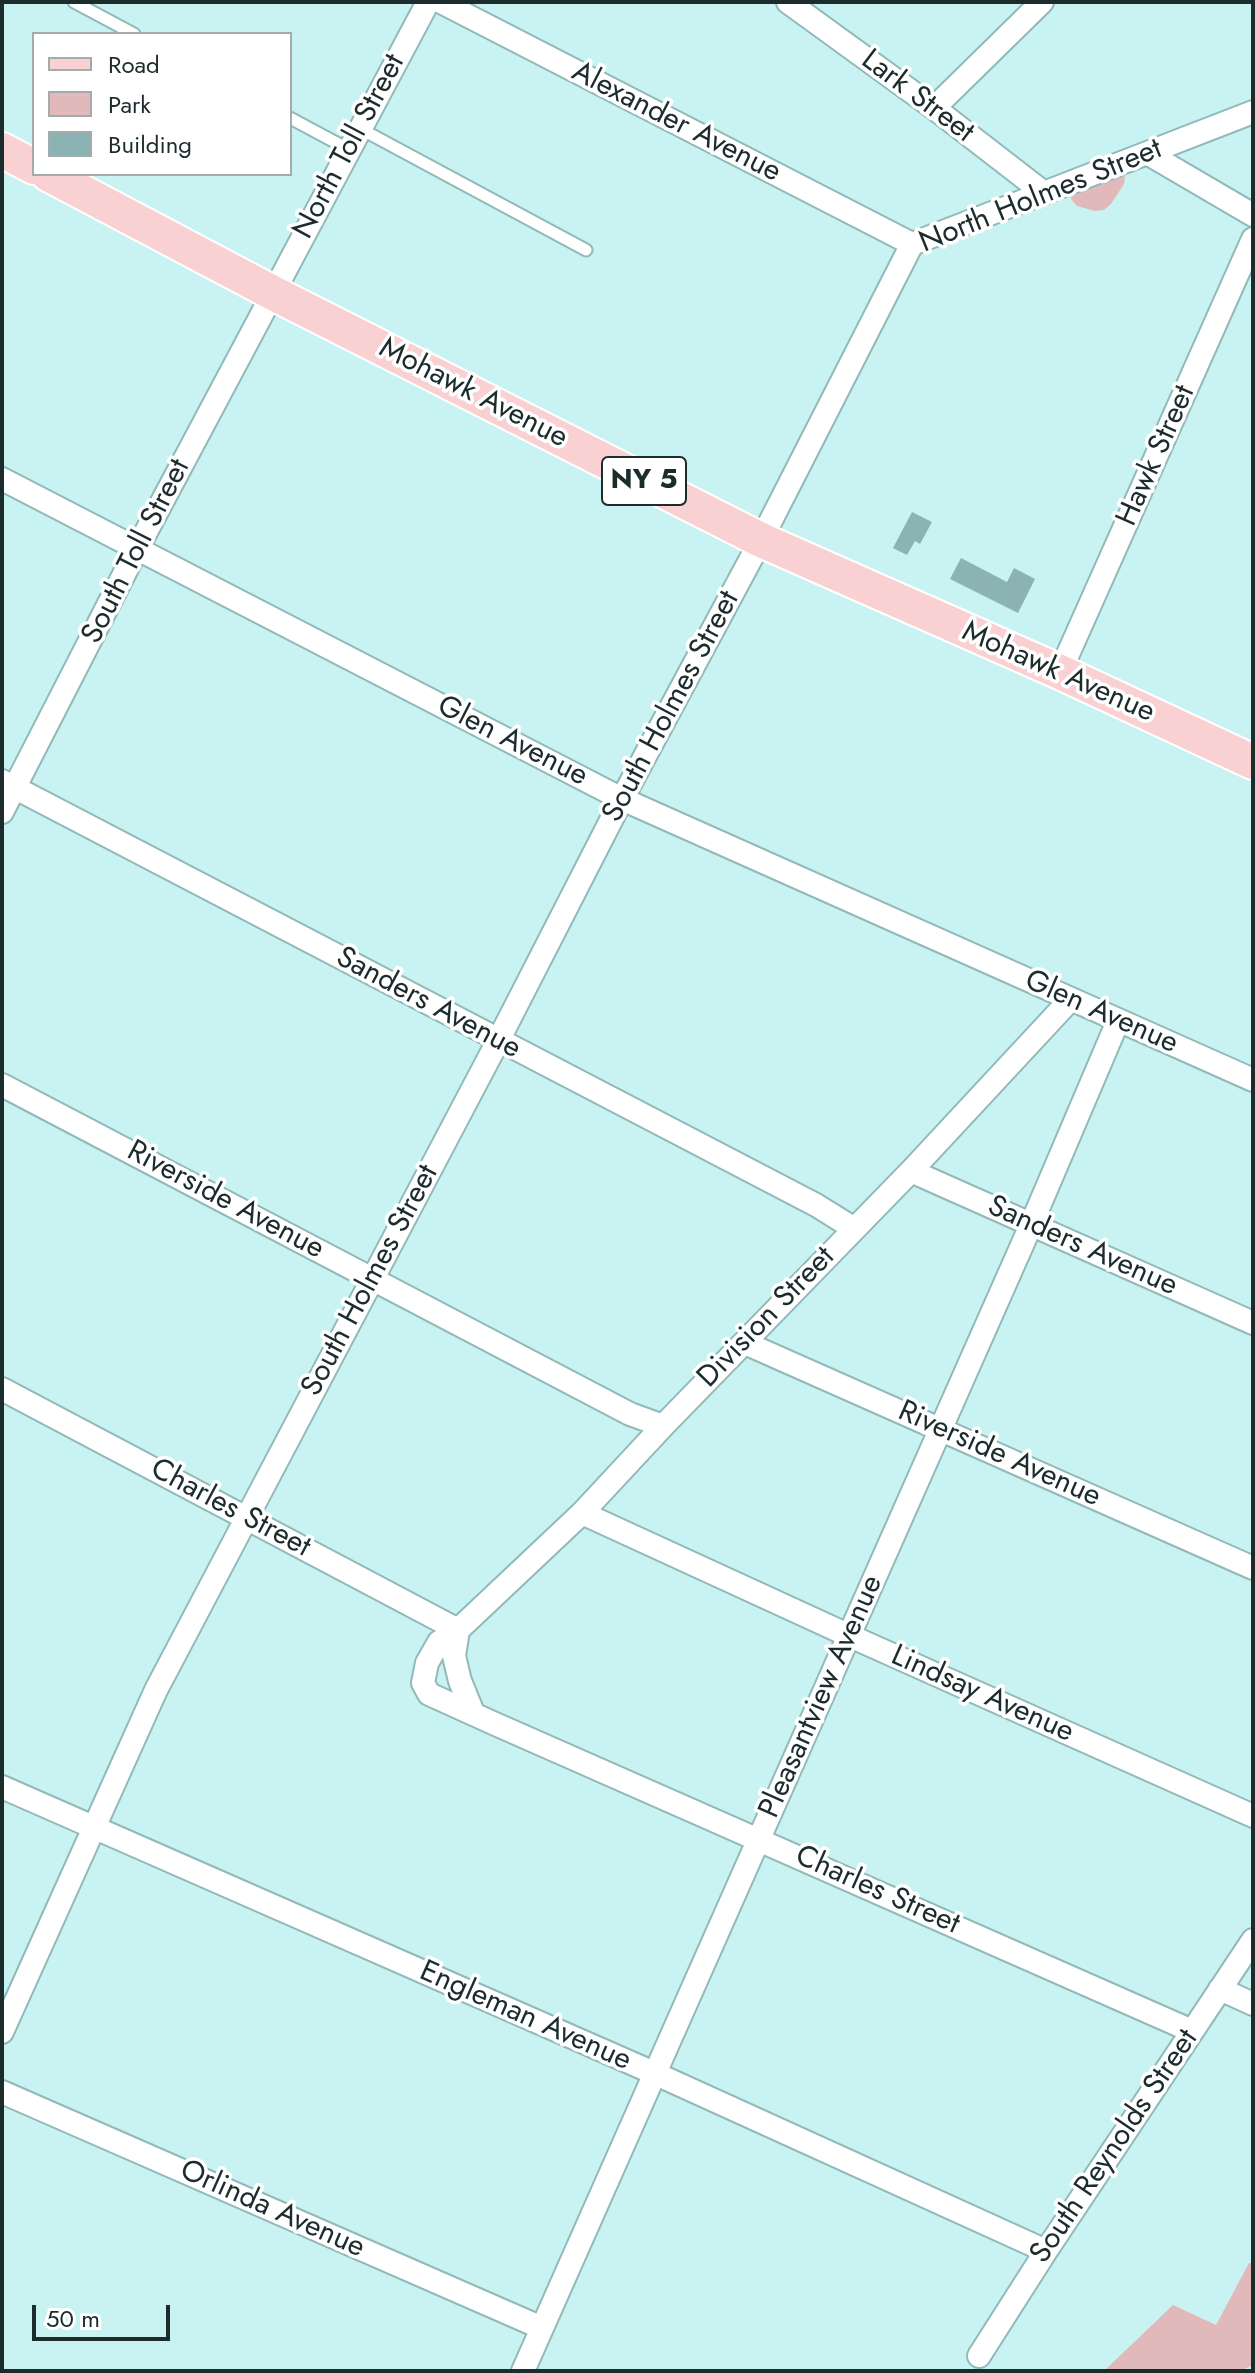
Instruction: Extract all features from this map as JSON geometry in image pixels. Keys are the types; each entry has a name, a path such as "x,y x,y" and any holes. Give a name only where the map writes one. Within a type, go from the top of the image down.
{"main road":[{"path":"2,150 32,166"},
{"name":"Mohawk Avenue","path":"52,176 273,293 761,540 1060,672 1253,762"}],"street":[{"name":"North Toll Street","path":"273,293 428,2"},
{"name":"Alexander Avenue","path":"441,2 912,244"},
{"name":"Lark Street","path":"788,2 1044,193"},
{"path":"934,108 1042,2"},
{"name":"North Holmes Street","path":"761,540 912,244 1253,112"},
{"path":"1147,153 1253,215"},
{"name":"Hawk Street","path":"1060,672 1253,239"},
{"name":"South Toll Street","path":"2,812 8,784 273,293"},
{"name":"Glen Avenue","path":"2,479 622,799 1253,1080"},
{"name":"South Holmes Street","path":"2,2032 156,1690 622,799 761,540"},
{"name":"Sanders Avenue","path":"8,784 816,1205 853,1228"},
{"name":"Division Street","path":"458,1630 582,1513 911,1171 1070,1000"},
{"name":"Pleasantview Avenue","path":"523,2371 850,1636 1118,1021"},
{"name":"Riverside Avenue","path":"2,1085 630,1414 663,1426"},
{"name":"Sanders Avenue","path":"911,1171 1253,1323"},
{"name":"Riverside Avenue","path":"745,1343 1253,1568"},
{"name":"Charles Street","path":"2,1389 458,1630 439,1642 427,1663 423,1683 429,1694 1192,2031"},
{"name":"Lindsay Avenue","path":"582,1513 1253,1816"},
{"path":"458,1630 454,1656 473,1713"},
{"name":"Engleman Avenue","path":"2,1787 654,2073 1046,2251"},
{"name":"South Reynolds Street","path":"979,2356 1253,1940"},
{"path":"1220,1989 1253,2004"},
{"name":"Orlinda Avenue","path":"2,2092 542,2328"}],"lane":[{"path":"74,2 130,32"},
{"path":"292,119 348,149"},
{"path":"359,128 586,250"}],"green space":[{"path":"1123,174 1124,184 1104,210 1077,206 1071,199 1070,194"},
{"path":"1249,2263 1253,2263 1253,2365 1240,2371 1104,2371 1173,2305 1216,2325"}],"building":[{"path":"912,512 932,522 920,544 915,541 907,555 893,548"},
{"path":"961,558 1007,582 1014,568 1035,579 1018,613 950,579"}]}
